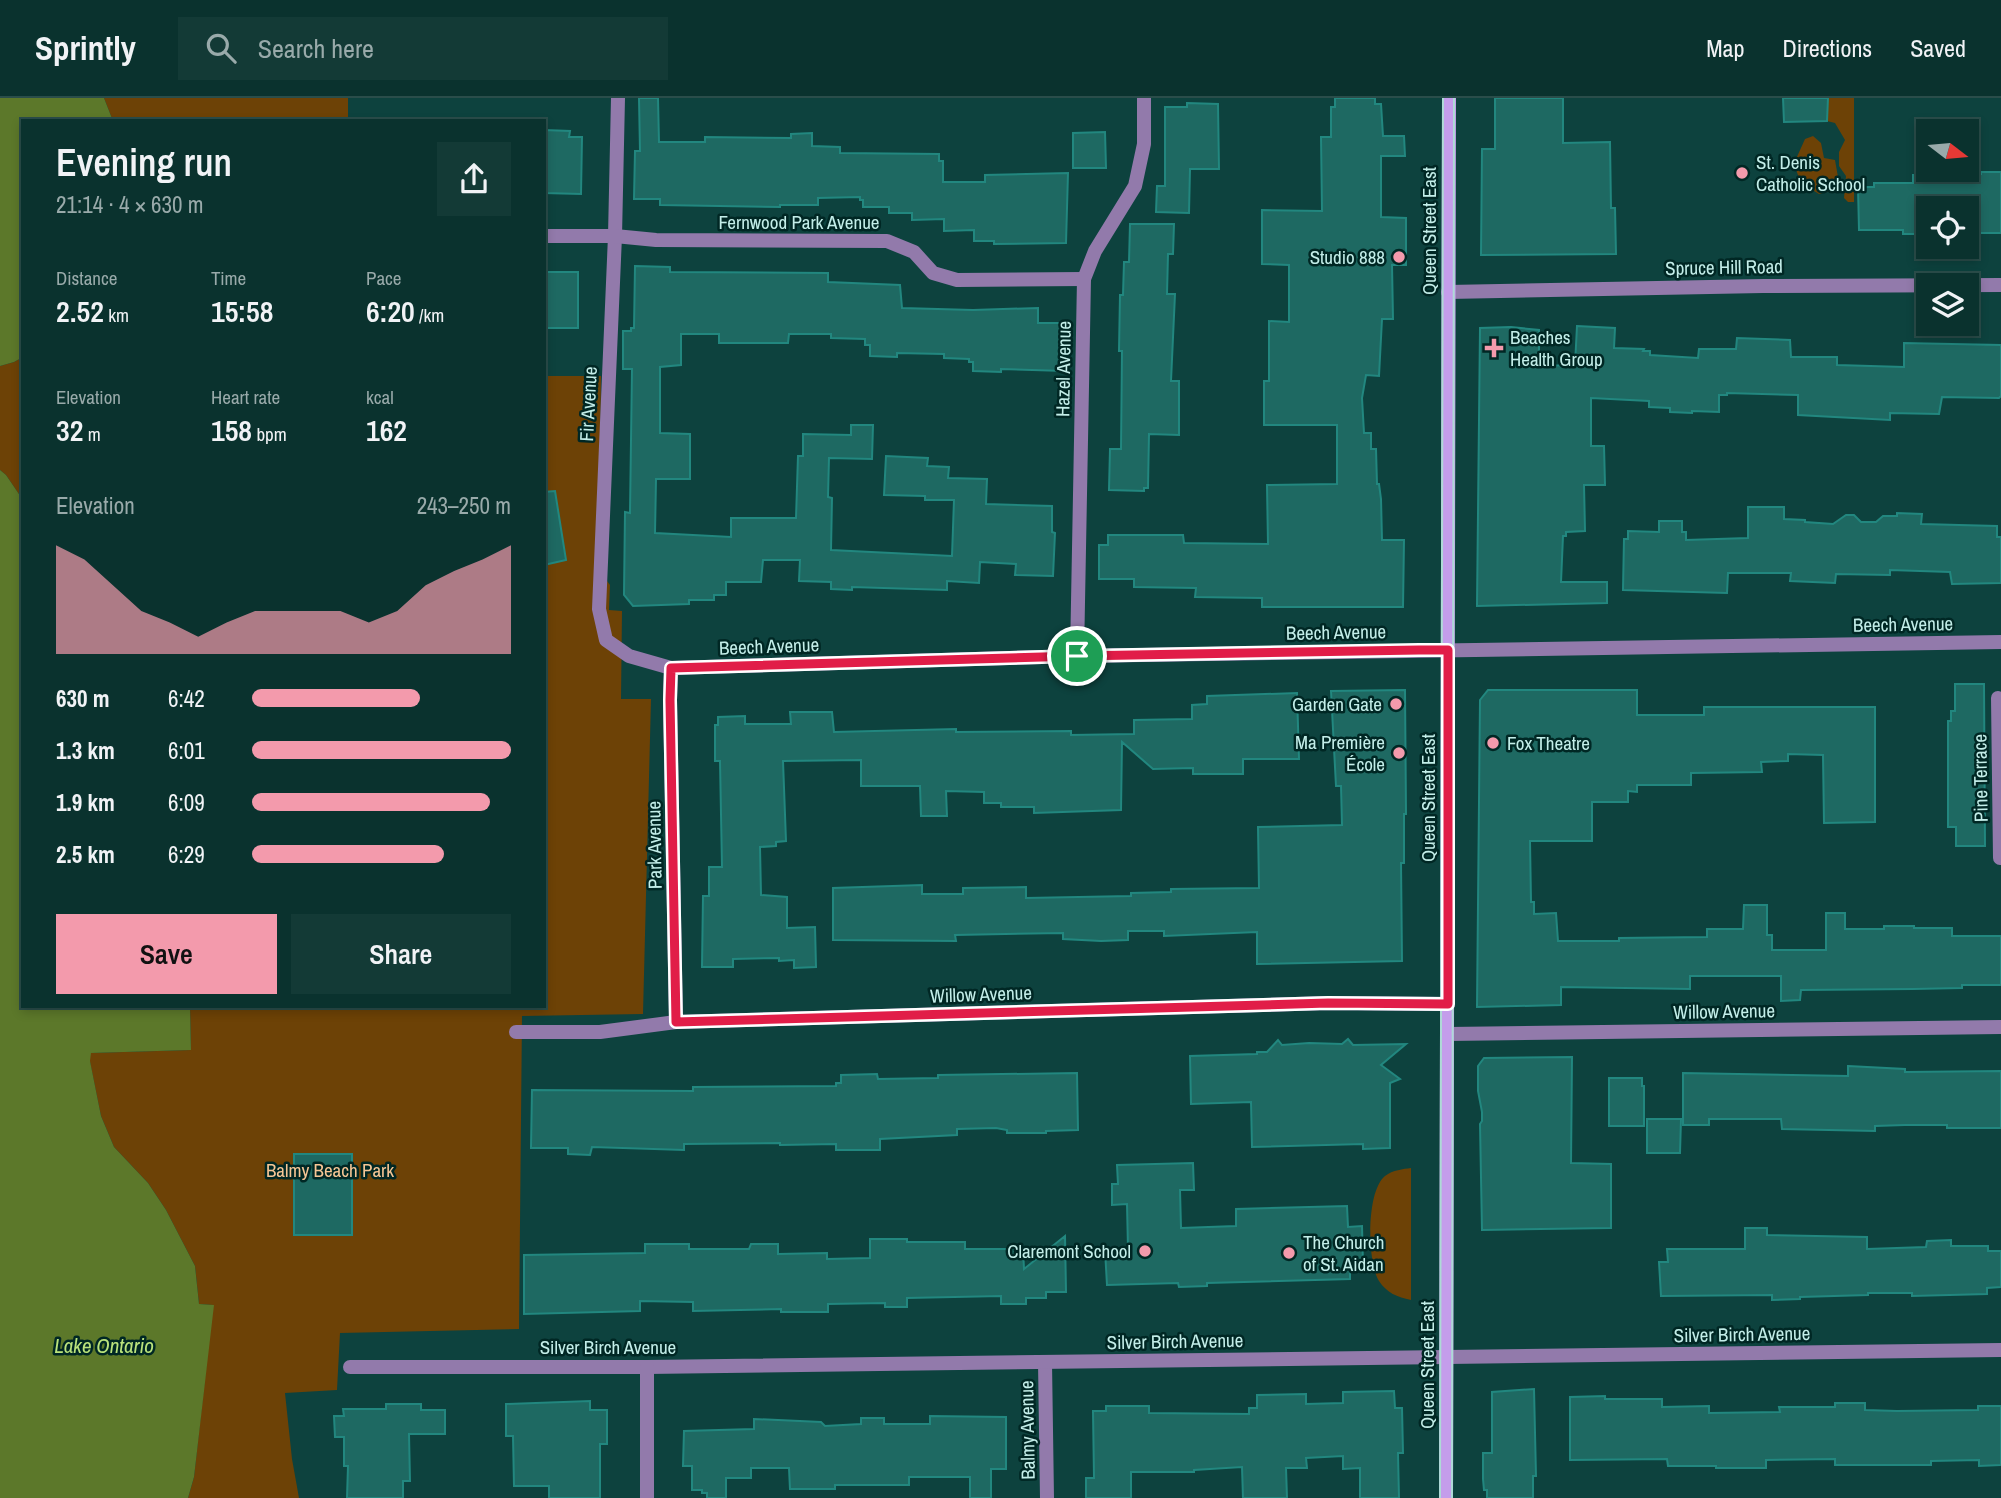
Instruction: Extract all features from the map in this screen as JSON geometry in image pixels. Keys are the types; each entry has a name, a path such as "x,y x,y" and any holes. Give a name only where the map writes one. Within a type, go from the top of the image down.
{"main road":[{"name":"Queen Street East","path":"1446,1498 1449,98"}],"street":[{"name":"Fir Avenue","path":"618,98 615,236 598,609 606,639 629,656 671,668"},
{"name":"Hazel Avenue","path":"1077,656 1084,279 1095,251 1135,186 1144,144 1144,98"},
{"name":"Fernwood Park Avenue","path":"546,236 615,236 656,240 887,241 914,252 933,273 957,280 1084,279"},
{"name":"Spruce Hill Road","path":"1448,292 2001,285"},
{"name":"Beech Avenue","path":"671,668 1077,656 2001,642"},
{"name":"Park Avenue","path":"671,668 676,1022"},
{"name":"Pine Terrace","path":"1998,698 2000,858"},
{"name":"Willow Avenue","path":"516,1031 600,1032 676,1022 1328,1003 1448,1004"},
{"name":"Willow Avenue","path":"1448,1034 2001,1027"},
{"name":"Silver Birch Avenue","path":"350,1367 647,1367 2001,1350"},
{"name":"Balmy Avenue","path":"1045,1362 1047,1498"},
{"path":"647,1367 647,1498"}],"green space":[{"path":"104,98 348,98 348,119 112,119"},
{"path":"1828,98 1854,98 1854,202 1848,202 1844,198 1846,176 1839,166 1839,152 1845,140 1835,123 1827,121"},
{"path":"1813,136 1821,143 1824,158 1835,160 1838,177 1830,191 1819,194 1801,183 1795,167 1805,139"},
{"path":"21,358 21,497 0,470 0,366"},
{"name":"Balmy Beach Park","path":"546,376 601,376 599,570 610,585 609,610 622,611 621,699 651,699 643,1014 522,1016 519,1329 340,1333 337,1390 285,1393 299,1498 188,1498 194,1477 213,1305 199,1304 195,1266 166,1210 148,1183 114,1147 101,1116 90,1053 191,1050 190,1008 546,1008"},
{"path":"1411,1168 1411,1300 1393,1294 1379,1281 1372,1259 1370,1227 1374,1196 1379,1184 1391,1172"}],"water":[{"path":"0,98 104,98 112,119 21,119 21,358 0,366"},
{"name":"Lake Ontario","path":"0,470 21,497 21,1008 190,1008 191,1050 91,1053 90,1061 101,1116 114,1147 148,1183 166,1210 195,1266 199,1304 214,1305 194,1477 188,1498 0,1498"}],"building":[{"path":"639,98 658,98 659,142 705,142 705,137 791,138 791,134 812,133 812,146 840,147 840,153 939,154 939,161 943,161 943,182 985,182 985,175 1068,173 1066,243 994,244 994,241 974,241 974,230 944,231 944,219 912,220 912,213 889,213 889,207 863,207 860,197 818,198 818,205 780,207 660,205 660,199 634,199 635,151 640,151"},
{"path":"1335,98 1375,98 1375,104 1381,104 1383,136 1404,136 1405,156 1381,156 1381,217 1406,218 1406,265 1392,265 1393,319 1382,319 1379,376 1366,375 1362,398 1364,433 1371,433 1371,449 1376,449 1382,540 1404,540 1403,607 1262,607 1262,598 1195,597 1196,588 1134,587 1134,579 1099,579 1099,545 1108,545 1108,535 1183,535 1184,543 1268,544 1267,485 1337,484 1337,425 1264,425 1264,381 1269,381 1269,321 1289,322 1289,265 1262,264 1262,210 1322,211 1321,137 1331,137 1331,107 1335,107"},
{"path":"1495,98 1563,98 1563,143 1610,142 1611,208 1615,208 1616,254 1481,255 1482,149 1495,149"},
{"path":"1783,98 1828,98 1827,121 1784,122"},
{"path":"1187,103 1218,104 1219,169 1190,169 1189,213 1156,212 1157,186 1165,186 1165,107 1187,107"},
{"path":"546,130 570,131 569,137 582,137 581,194 546,193"},
{"path":"1105,132 1106,168 1073,168 1073,133"},
{"path":"2001,172 2001,233 1979,233 1979,196 1916,196 1916,234 1903,234 1903,230 1859,230 1858,187 1874,187 1874,183 1913,183 1913,175 1916,175 1916,182 1979,182 1981,174"},
{"path":"1130,224 1174,224 1173,254 1168,254 1167,294 1175,294 1171,381 1179,381 1179,435 1149,434 1148,488 1144,488 1144,491 1109,490 1110,449 1121,449 1120,295 1123,295 1124,262 1129,262"},
{"path":"635,266 670,267 670,272 828,273 828,282 900,285 902,308 1038,308 1038,323 1065,323 1064,371 973,371 973,362 969,362 969,359 944,358 944,354 897,353 897,357 870,356 870,345 865,345 865,339 831,338 831,334 789,334 788,343 719,343 719,334 681,334 681,365 660,367 660,433 690,434 690,479 656,479 655,533 731,537 731,518 796,518 798,456 803,456 803,434 851,435 851,425 873,425 872,459 829,458 828,497 832,498 831,550 952,556 954,500 884,495 886,456 928,458 927,466 949,467 948,478 987,479 986,504 1052,506 1052,532 1055,533 1053,576 1015,575 1016,564 980,562 979,583 947,581 947,590 852,587 852,590 831,589 831,582 799,581 800,560 763,560 761,582 726,582 726,595 714,595 714,600 689,600 689,604 633,606 624,595 625,512 630,513 632,369 623,369 623,331 631,331 631,328 634,328"},
{"path":"546,272 578,272 578,328 546,328"},
{"path":"1577,326 1615,328 1614,348 1644,349 1643,351 1650,351 1650,355 1698,358 1699,349 1736,349 1737,338 1790,340 1791,357 1837,357 1837,365 1904,367 1904,343 2001,345 2001,396 1942,397 1939,414 1890,413 1890,420 1798,415 1798,395 1727,393 1719,395 1719,412 1692,413 1649,407 1649,401 1591,398 1591,446 1604,446 1605,485 1584,485 1585,531 1566,532 1566,536 1563,536 1561,582 1607,582 1607,603 1477,606 1480,328 1539,330 1539,366 1575,365"},
{"path":"555,491 566,560 546,565 546,492"},
{"path":"1748,507 1784,507 1784,519 1805,522 1833,524 1846,515 1854,515 1861,522 1876,522 1883,516 1897,516 1897,513 1922,514 1921,524 1997,526 1997,537 2001,537 2001,583 1952,584 1950,572 1890,570 1890,575 1836,574 1835,583 1790,581 1791,573 1728,573 1727,593 1623,590 1624,539 1628,539 1628,531 1659,532 1659,521 1682,521 1682,532 1686,532 1686,540 1748,538"},
{"path":"1955,684 1984,684 1985,846 1956,846 1956,827 1948,827 1948,721 1951,721 1951,711 1955,711"},
{"path":"1405,690 1406,814 1404,863 1401,863 1402,961 1257,964 1257,932 1164,936 1164,931 1128,931 1128,940 1101,941 1063,939 1063,933 955,935 956,941 833,940 833,888 922,885 922,894 963,894 963,888 1026,887 1026,898 1131,896 1131,893 1171,892 1171,889 1259,888 1258,827 1342,825 1341,786 1336,786 1331,691"},
{"path":"1488,690 1637,690 1637,715 1704,715 1704,707 1875,707 1875,822 1824,823 1823,755 1788,754 1788,761 1761,762 1762,772 1691,773 1691,785 1637,785 1637,792 1628,791 1628,802 1592,802 1592,841 1530,841 1531,902 1534,902 1534,914 1556,913 1558,941 1707,937 1707,929 1743,929 1744,905 1767,905 1767,935 1772,935 1772,950 1826,950 1826,913 1845,913 1845,929 1914,926 1952,928 1952,936 2001,936 2001,985 1801,990 1800,1000 1781,1001 1781,976 1690,976 1690,989 1561,987 1561,1005 1477,1007 1480,700"},
{"path":"1297,693 1299,759 1243,759 1243,774 1193,774 1193,768 1153,769 1122,742 1121,810 1034,813 1034,807 1001,807 1001,803 984,803 984,792 946,791 947,816 921,816 920,786 861,786 861,760 783,761 786,841 776,842 776,846 760,847 761,895 787,897 787,928 815,927 816,967 794,968 794,960 779,961 779,958 733,959 733,967 702,967 703,896 709,896 709,867 722,867 720,761 715,761 715,725 718,725 718,717 745,716 745,724 791,724 790,712 832,712 834,732 956,729 956,732 1071,731 1071,735 1134,734 1134,720 1192,719 1192,705 1207,704 1207,696"},
{"path":"1348,1039 1353,1045 1406,1044 1381,1065 1400,1079 1390,1083 1390,1148 1363,1149 1363,1144 1252,1147 1251,1102 1191,1104 1190,1056 1257,1054 1267,1052 1278,1040 1282,1045 1342,1044"},
{"path":"1572,1057 1571,1163 1611,1164 1611,1228 1482,1230 1482,1112 1478,1091 1478,1066 1484,1058"},
{"path":"1848,1066 1905,1069 1905,1072 2001,1071 2001,1128 1905,1125 1875,1126 1875,1131 1782,1129 1781,1119 1709,1119 1709,1125 1683,1125 1683,1073 1848,1076"},
{"path":"1077,1073 1078,1130 1007,1133 1007,1130 996,1128 957,1129 957,1135 880,1139 880,1150 836,1150 836,1144 684,1144 684,1150 592,1147 590,1155 568,1154 568,1148 531,1148 532,1090 693,1091 693,1087 836,1086 836,1083 841,1083 841,1075 877,1074 878,1079 938,1078 938,1075"},
{"path":"1609,1078 1642,1078 1644,1126 1609,1126"},
{"path":"1647,1119 1681,1119 1680,1153 1647,1153"},
{"path":"294,1154 352,1154 352,1235 294,1235"},
{"path":"1193,1163 1194,1190 1180,1190 1181,1228 1236,1226 1236,1209 1347,1206 1348,1227 1362,1226 1363,1263 1350,1263 1350,1279 1207,1283 1207,1286 1179,1287 1178,1283 1107,1285 1105,1250 1128,1249 1127,1204 1112,1205 1112,1184 1118,1184 1117,1165"},
{"path":"1745,1228 1767,1228 1767,1235 1867,1237 1867,1249 1926,1247 1927,1241 1951,1240 1951,1246 1988,1246 1988,1251 2001,1251 2001,1287 1987,1288 1987,1294 1912,1296 1912,1293 1868,1293 1772,1300 1772,1295 1661,1296 1659,1262 1668,1262 1667,1249 1745,1249"},
{"path":"1065,1236 1066,1292 1046,1292 1046,1298 1026,1298 1026,1304 1001,1304 1001,1296 907,1298 907,1307 885,1307 885,1303 828,1304 828,1312 781,1312 781,1309 693,1311 693,1302 640,1301 640,1311 524,1314 524,1255 645,1253 645,1244 689,1244 689,1249 749,1249 751,1244 778,1244 778,1254 827,1253 827,1259 870,1258 870,1239 907,1239 907,1242 965,1242 965,1249 1023,1249 1024,1269"},
{"path":"1534,1389 1536,1476 1533,1476 1533,1498 1487,1498 1483,1479 1483,1453 1492,1453 1492,1392"},
{"path":"1394,1391 1395,1408 1402,1408 1403,1453 1398,1453 1399,1498 1360,1498 1360,1468 1343,1469 1343,1456 1306,1458 1307,1468 1286,1468 1287,1498 1243,1498 1242,1467 1194,1472 1131,1472 1131,1498 1086,1498 1086,1478 1094,1478 1093,1411 1106,1411 1106,1406 1149,1406 1149,1413 1249,1414 1249,1408 1257,1408 1257,1395 1306,1394 1306,1404 1343,1403 1343,1392"},
{"path":"1605,1396 1605,1399 1662,1399 1662,1407 1709,1406 1709,1413 1780,1412 1779,1407 1835,1407 1835,1403 1865,1403 1865,1410 1897,1411 1978,1410 1978,1406 2001,1406 2001,1465 1979,1466 1979,1460 1931,1461 1931,1465 1835,1465 1835,1459 1766,1460 1766,1468 1716,1468 1668,1466 1667,1459 1570,1460 1570,1397"},
{"path":"590,1401 590,1410 607,1410 607,1444 600,1444 600,1498 549,1498 549,1486 514,1486 513,1436 506,1436 506,1404"},
{"path":"386,1404 421,1404 421,1410 445,1410 445,1434 409,1434 410,1481 403,1481 403,1498 347,1498 348,1466 344,1466 344,1437 335,1437 334,1416 344,1416 343,1409 386,1409"},
{"path":"930,1416 1006,1417 1006,1469 991,1469 991,1498 970,1498 970,1477 909,1477 909,1485 835,1485 835,1489 790,1489 789,1468 751,1468 751,1478 726,1478 726,1498 707,1498 707,1493 702,1493 702,1490 692,1490 692,1466 683,1466 684,1431 754,1429 754,1419 821,1422 825,1426 861,1424 861,1418 884,1418 884,1424 930,1424"}],"tram line":[{"path":"1440,1498 1443,98"},
{"path":"1452,1498 1454,98"}],"place":[{"name":"St. Denis Catholic School","path":"1742,173"},
{"name":"Studio 888","path":"1399,257"},
{"name":"Beaches Health Group","path":"1494,348"},
{"name":"Garden Gate","path":"1396,704"},
{"name":"Fox Theatre","path":"1493,743"},
{"name":"Ma Première École","path":"1399,753"},
{"name":"Claremont School","path":"1145,1251"},
{"name":"The Church of St. Aidan","path":"1289,1253"}],"route":[{"path":"1448,650 1448,1004 1328,1003 676,1022 671,668 1077,656 1448,650"}]}
